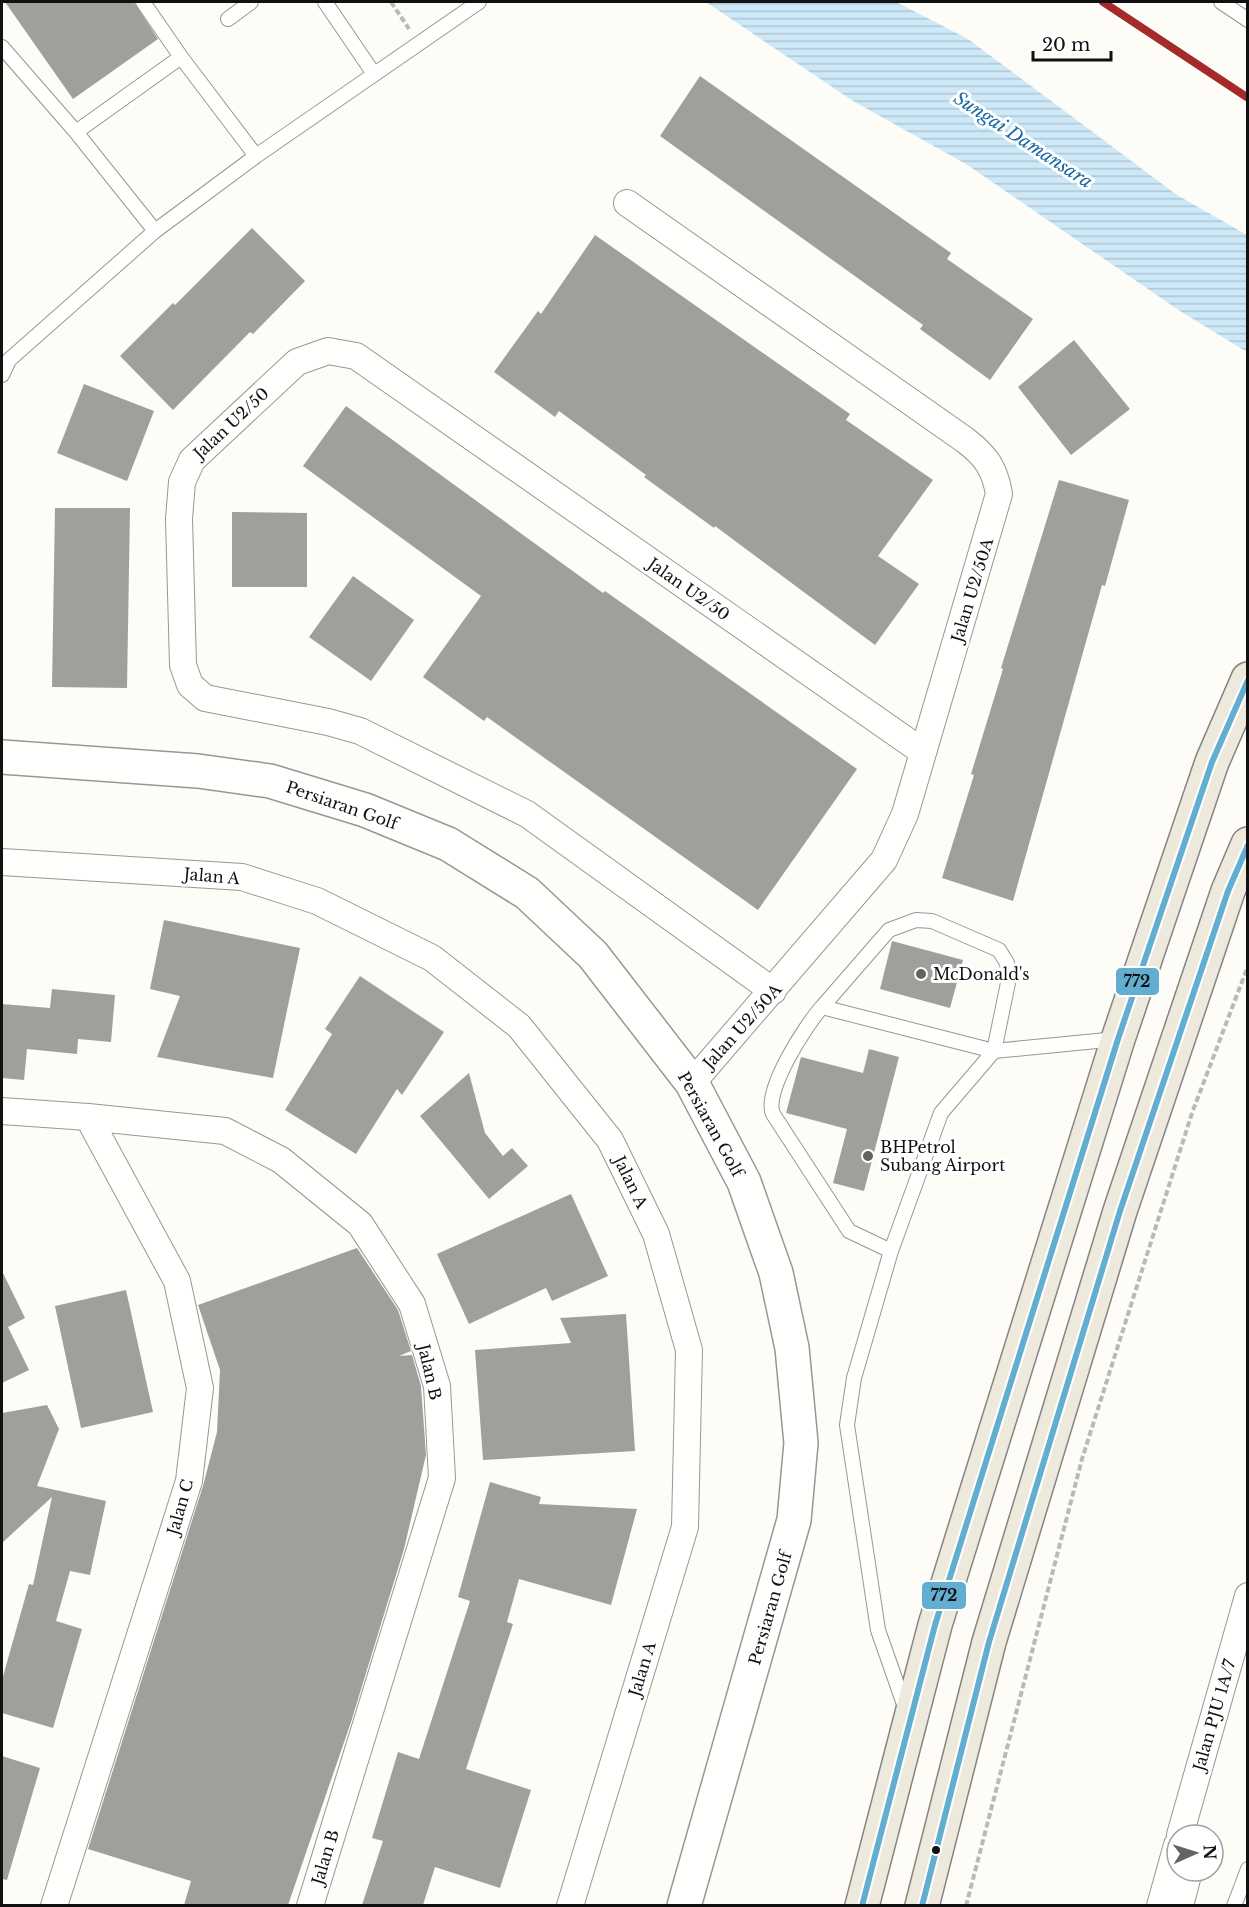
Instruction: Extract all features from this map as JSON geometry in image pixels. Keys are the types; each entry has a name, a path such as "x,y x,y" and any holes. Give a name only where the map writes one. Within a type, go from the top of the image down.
{"main road":[{"path":"862,1905 909,1718 1118,1039 1212,762 1248,679"},
{"path":"922,1905 989,1642 1120,1211 1228,891 1248,844"}],"street":[{"name":"Jalan U2/50A","path":"627,203 984,454 996,473 999,494 993,522 905,814 884,860 692,1083"},
{"name":"Jalan U2/50","path":"773,991 526,814 360,731 328,722 205,698 190,685 183,665 179,519 182,482 192,460 297,362 328,351 356,356 922,752"},
{"name":"Persiaran Golf","path":"2,757 198,771 270,781 365,810 448,844 527,893 593,955 692,1083 744,1182 776,1273 792,1348 801,1443 794,1520 684,1905"},
{"name":"Jalan A","path":"2,862 242,877 317,901 432,958 519,1026 610,1140 656,1234 689,1350 685,1527 570,1905"},
{"name":"Jalan B","path":"2,1111 225,1131 281,1160 360,1224 412,1304 437,1386 442,1478 310,1905"},
{"name":"Jalan C","path":"54,1905 189,1481 200,1388 177,1281 88,1117"},
{"name":"Jalan PJU 1A/7","path":"1183,1823 1248,1596"},
{"name":"Jalan PJU 1A/7","path":"1201,1823 1248,1656"},
{"path":"1160,1905 1166,1883"},
{"path":"1179,1905 1185,1883"}],"lane":[{"path":"143,2 181,57 256,156"},
{"path":"228,19 251,2"},
{"path":"325,2 374,74"},
{"path":"2,375 9,360 155,231 256,156 479,2"},
{"path":"1221,2 1248,20"},
{"path":"2,47 76,132 155,231"},
{"path":"76,132 181,57"},
{"path":"891,1251 849,1231 770,1108 772,1095 804,1028 822,1007 889,930 916,920 932,921 999,950 1006,963 1009,978 994,1051 941,1113 891,1251 854,1378 848,1425 878,1630 909,1718"},
{"path":"822,1007 994,1051 1118,1039"},
{"path":"1234,1905 1248,1869"}],"path":[{"path":"391,2 418,42"},
{"path":"966,1905 1082,1459 1192,1113 1248,966"}],"water":[{"name":"Sungai Damansara","path":"706,2 896,2 968,39 1177,195 1247,235 1247,352 1180,311 966,164 853,101"}],"building":[{"path":"5,2 134,2 158,39 73,99"},
{"path":"700,76 951,253 947,259 1033,319 990,380 920,329 923,325 660,136"},
{"path":"252,228 305,281 253,334 250,332 173,410 120,356"},
{"path":"595,235 850,414 846,420 933,480 878,556 919,584 875,645 715,526 714,528 644,477 646,475 559,411 555,417 494,372 538,311 541,314"},
{"path":"1074,340 1130,409 1071,455 1018,387"},
{"path":"84,384 154,411 127,481 57,453"},
{"path":"346,406 603,593 605,591 857,769 758,910 487,717 484,721 423,677 481,596 303,466"},
{"path":"1059,480 1129,500 1105,586 1102,585 1013,901 942,878 974,775 971,774 1003,669 1001,668"},
{"path":"55,508 130,508 127,688 52,687"},
{"path":"232,512 307,513 307,587 232,587"},
{"path":"353,576 414,620 371,681 309,637"},
{"path":"164,920 300,948 273,1078 157,1057 180,996 150,989"},
{"name":"McDonald's","path":"892,941 963,960 950,1008 880,989"},
{"path":"360,976 444,1032 402,1095 397,1089 356,1154 285,1110 332,1034 325,1029"},
{"path":"52,989 115,995 111,1042 78,1039 77,1054 27,1049 24,1080 2,1078 2,1004 50,1008"},
{"path":"869,1049 899,1057 864,1191 833,1183 847,1129 786,1113 801,1057 863,1073"},
{"path":"469,1073 485,1133 503,1156 512,1148 528,1166 489,1199 420,1116"},
{"path":"571,1194 608,1276 552,1301 546,1288 469,1324 437,1254"},
{"path":"357,1248 398,1310 411,1351 399,1356 412,1355 421,1386 426,1455 404,1549 351,1722 288,1905 184,1905 191,1881 88,1849 203,1486 217,1432 220,1370 198,1305"},
{"path":"2,1271 25,1318 8,1327 29,1370 2,1383"},
{"path":"126,1290 153,1412 81,1428 55,1306"},
{"path":"626,1314 635,1451 483,1460 475,1350 571,1343 560,1318"},
{"path":"47,1405 59,1429 37,1486 106,1501 90,1575 70,1571 56,1621 82,1629 53,1728 2,1713 2,1680 29,1584 33,1585 52,1497 2,1543 2,1413"},
{"path":"490,1482 541,1497 539,1504 637,1509 611,1605 519,1579 507,1622 513,1624 466,1769 531,1790 500,1888 435,1867 423,1905 362,1905 383,1841 372,1838 398,1752 419,1759 470,1601 458,1597"},
{"path":"2,1756 40,1768 7,1880 2,1879"}],"transit line":[{"path":"1103,2 1248,98"},
{"name":"772","path":"862,1906 935,1625 1118,1039 1212,762 1248,680"},
{"name":"772","path":"922,1906 989,1642 1120,1211 1228,891 1248,845"}],"place":[{"name":"McDonald's","path":"921,974"},
{"name":"BHPetrol Subang Airport","path":"868,1156"}]}
